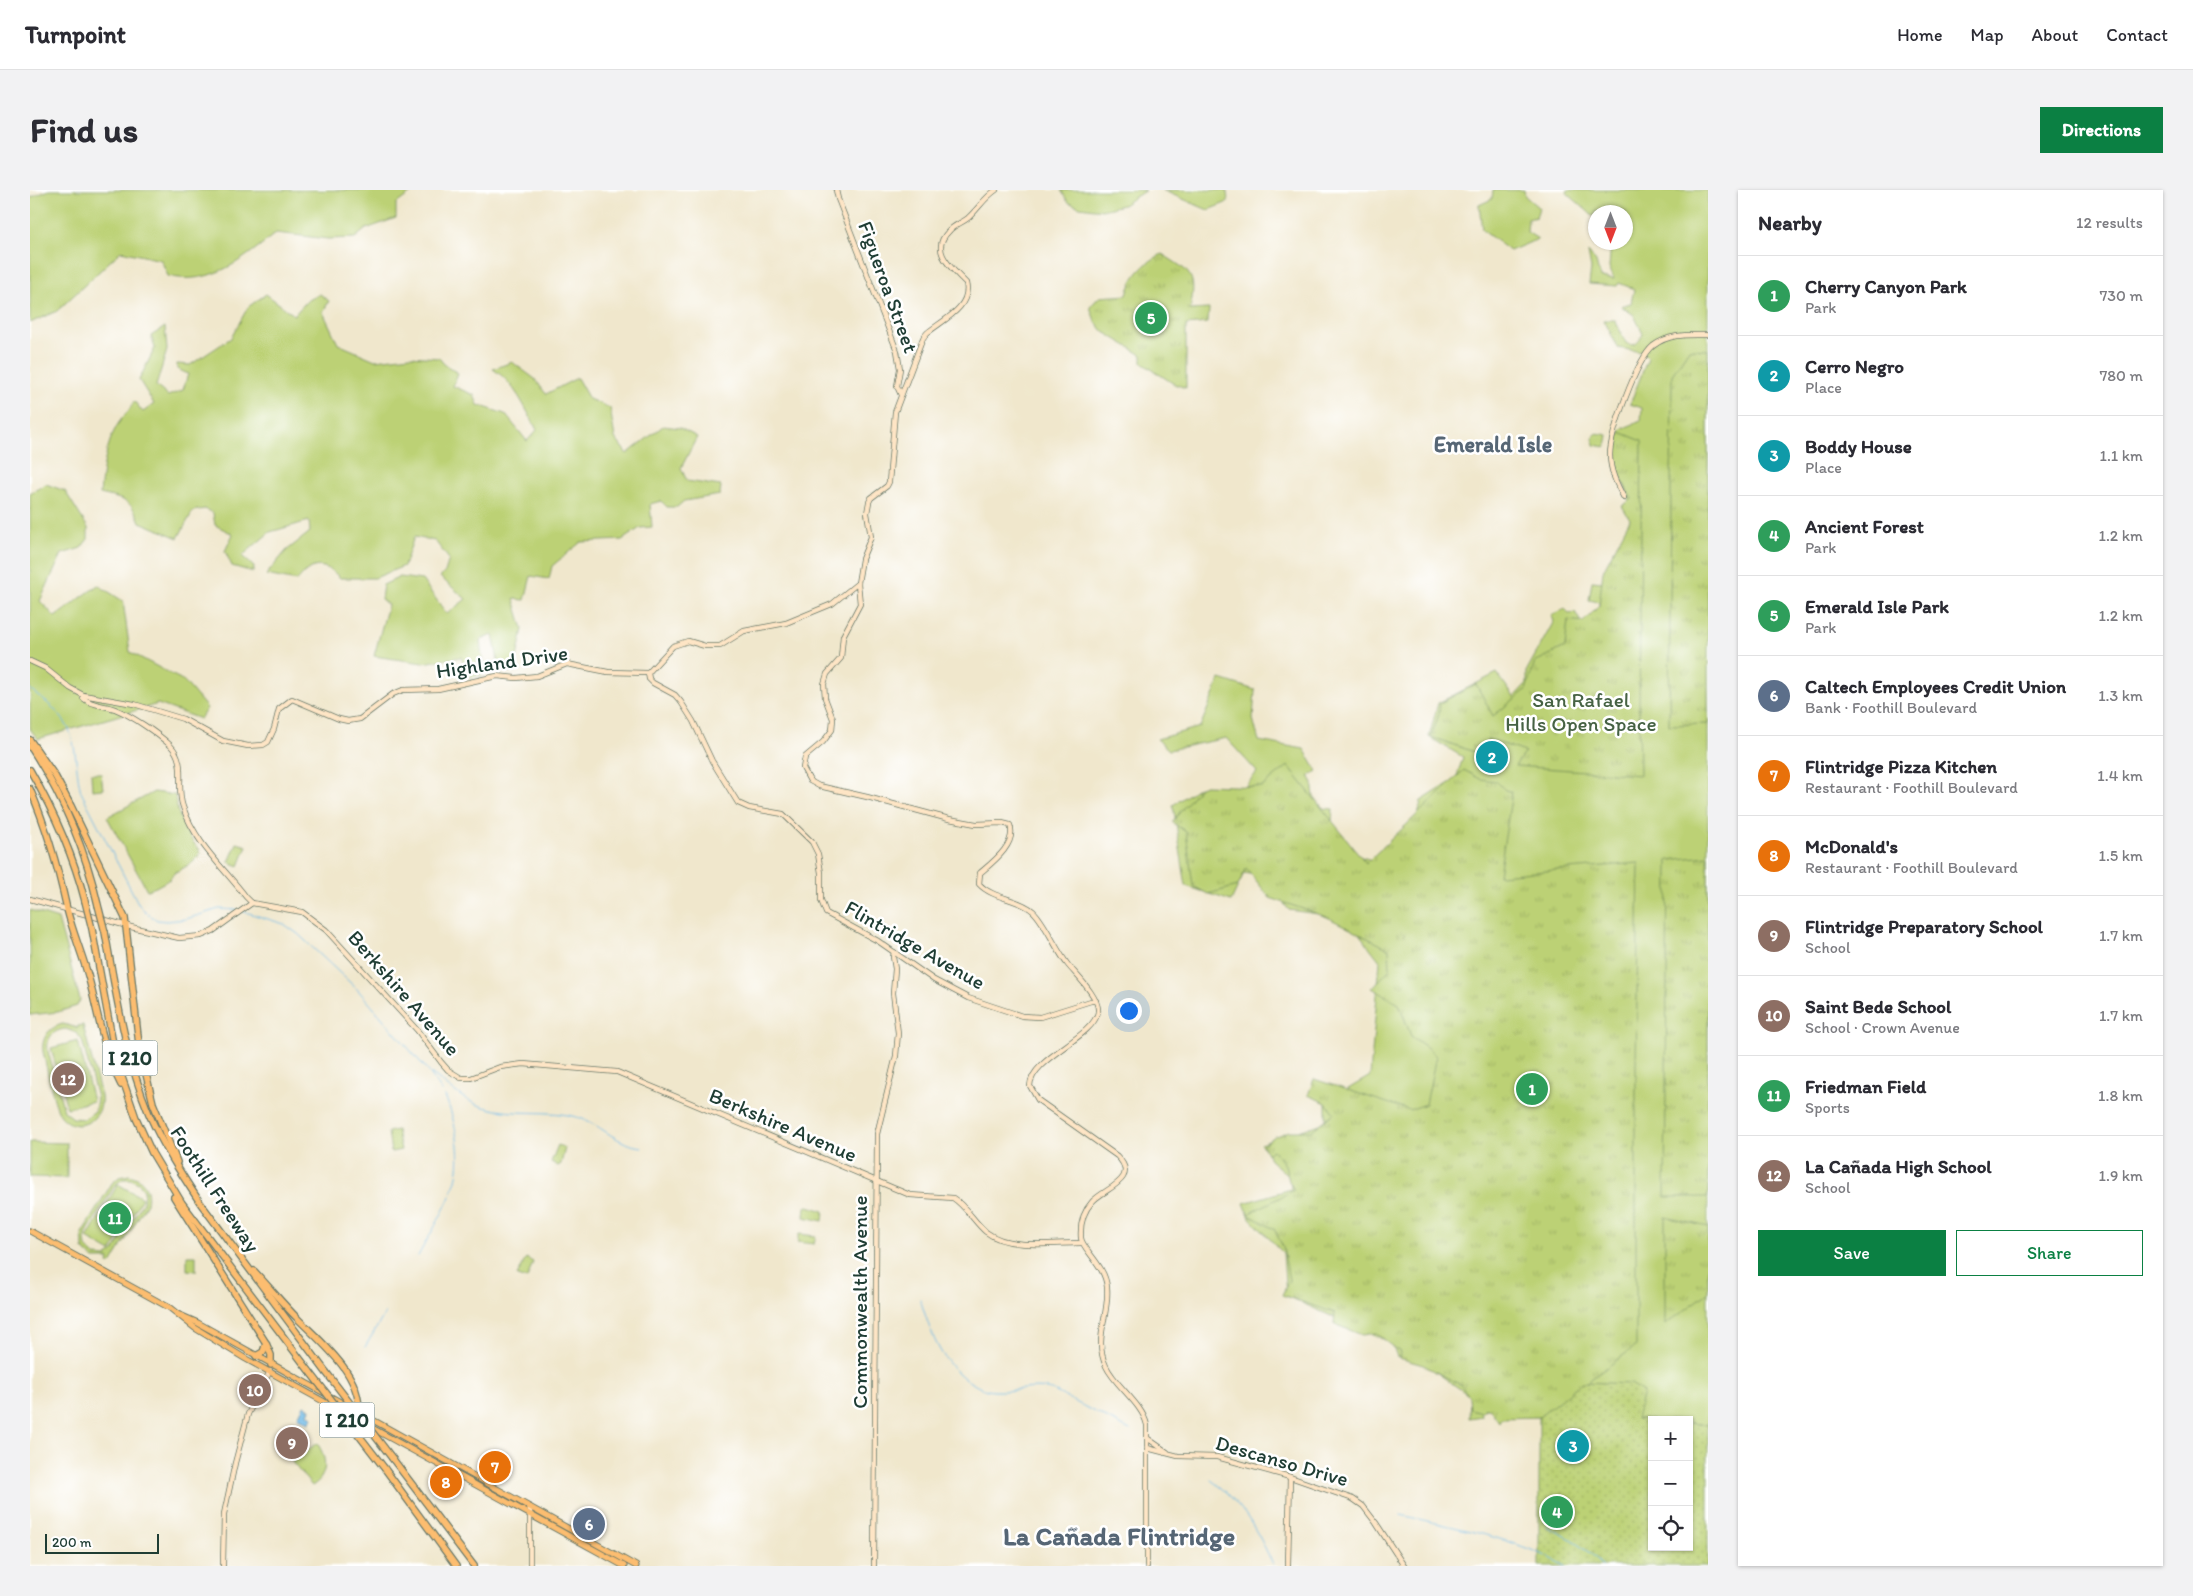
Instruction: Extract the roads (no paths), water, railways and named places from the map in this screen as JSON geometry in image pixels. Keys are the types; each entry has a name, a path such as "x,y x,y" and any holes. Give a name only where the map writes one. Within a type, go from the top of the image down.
{"highway":[{"path":"30,740 55,776 72,806 108,879 127,926 136,1025 142,1060 153,1103 182,1176"},
{"name":"Foothill Freeway","path":"30,746 50,778 72,822 87,862 105,932 127,1047 137,1081 153,1123 182,1176 230,1246 474,1566"},
{"name":"Foothill Freeway","path":"30,770 53,811 65,838 92,929 111,1038 129,1100 160,1168 182,1203 385,1469 456,1566"},
{"path":"30,789 50,841 68,910 84,960 98,1020 113,1068 129,1100"},
{"path":"160,1168 185,1218 266,1343 271,1355 271,1365"},
{"path":"230,1246 342,1365 356,1392 360,1412 358,1420"},
{"path":"256,1356 263,1352 266,1343"}],"main road":[{"path":"30,1231 636,1566"},
{"path":"180,1315 196,1328 270,1372 624,1566"}],"street":[{"name":"Figueroa Street","path":"836,190 896,350 900,369 897,386 901,396"},
{"path":"996,190 968,218 948,231 943,240 941,250 946,264 966,283 965,300 960,308 923,338 901,396 894,421 889,482 869,502 867,513 871,537 862,559 858,583 858,610 844,636 841,658 827,674 824,684 825,698 833,719 832,730 823,742 805,757 803,762 804,773 810,781 818,786 912,810 976,824 1002,823 1010,825 1011,837 996,861 980,873 979,884 988,891 1026,906 1039,917 1059,954 1096,1001 1098,1011 1091,1024 1035,1072 1030,1083 1032,1091 1038,1100 1116,1156 1124,1166 1125,1173 1119,1182 1095,1199 1085,1212 1081,1225 1081,1243 1099,1264 1105,1278 1107,1297 1101,1335 1102,1358 1111,1375 1144,1417 1148,1438 1147,1566"},
{"path":"1624,498 1613,474 1610,448 1638,367 1648,351 1664,339 1678,335 1708,335"},
{"path":"648,673 673,646 688,641 705,646 720,646 744,631 776,626 806,616 832,604 848,589 858,583"},
{"path":"848,589 859,594"},
{"path":"30,661 44,668 70,688 83,695 83,698 88,702 115,709 132,718 169,744 175,751 181,766 181,801 191,827 249,905 213,930 190,938 168,937 30,899"},
{"name":"Highland Drive","path":"83,695 134,704 183,719 223,741 248,746 263,745 268,742 274,729 278,709 292,699 348,721 360,719 393,694 403,690 438,689 497,676 516,678 537,676 567,664 608,672 648,673"},
{"name":"Flintridge Avenue","path":"648,673 649,679 653,683 674,695 681,702 693,721 712,762 738,803 749,808 783,814 812,842 818,854 821,873 821,900 826,913 894,952 934,980 968,998 1022,1016 1040,1016 1096,1001"},
{"name":"Berkshire Avenue","path":"249,905 302,912 326,930 417,1030 448,1070 461,1078 471,1078 500,1067 523,1064 617,1072 914,1196 953,1198 977,1224 999,1240 1018,1243 1081,1243"},
{"name":"Commonwealth Avenue","path":"874,1566 877,1134 896,1056 898,1033 893,993 894,952"},
{"path":"224,1566 224,1514 235,1463 248,1414 270,1372 271,1365"},
{"path":"1148,1438 1168,1452"},
{"name":"Descanso Drive","path":"1147,1448 1178,1456 1212,1456 1290,1477 1353,1499 1363,1506 1376,1523 1404,1566"},
{"path":"1288,1566 1290,1477"},
{"path":"530,1507 530,1566"}],"water":[{"path":"304,1405 310,1409 308,1414 313,1417 309,1423 298,1417"}],"waterway":[{"path":"30,689 54,709 68,728 74,749 81,792 139,905 157,920 167,921 186,919 219,909 238,910"},
{"path":"242,911 284,924 298,934 358,990 429,1072 442,1091"},
{"path":"432,1074 463,1097 484,1107 508,1112 556,1113 580,1118 625,1143 642,1147"},
{"path":"418,1256 449,1200 458,1170 457,1137 445,1096"},
{"path":"920,1299 932,1334 942,1354 957,1372 970,1382 991,1391 1037,1388 1052,1390 1130,1430"},
{"path":"365,1347 386,1312"},
{"path":"1211,1480 1241,1509 1262,1541 1274,1566"},
{"path":"1401,1515 1506,1541 1546,1556 1566,1566"},
{"path":"1546,1526 1584,1548 1602,1566"}],"place":[{"name":"Emerald Isle Park","path":"1151,318"},
{"name":"Cerro Negro","path":"1492,757"},
{"name":"La Cañada High School","path":"68,1079"},
{"name":"Cherry Canyon Park","path":"1532,1089"},
{"name":"Friedman Field","path":"115,1218"},
{"name":"Saint Bede School","path":"255,1390"},
{"name":"Flintridge Preparatory School","path":"292,1443"},
{"name":"Boddy House","path":"1573,1446"},
{"name":"Flintridge Pizza Kitchen","path":"495,1467"},
{"name":"McDonald's","path":"446,1482"},
{"name":"Ancient Forest","path":"1557,1512"},
{"name":"Caltech Employees Credit Union","path":"589,1524"}],"district":[{"name":"Emerald Isle","path":"1493,444"},
{"name":"La Cañada Flintridge","path":"1119,1536"}],"park label":[{"name":"San Rafael Hills Open Space","path":"1581,712"}]}
